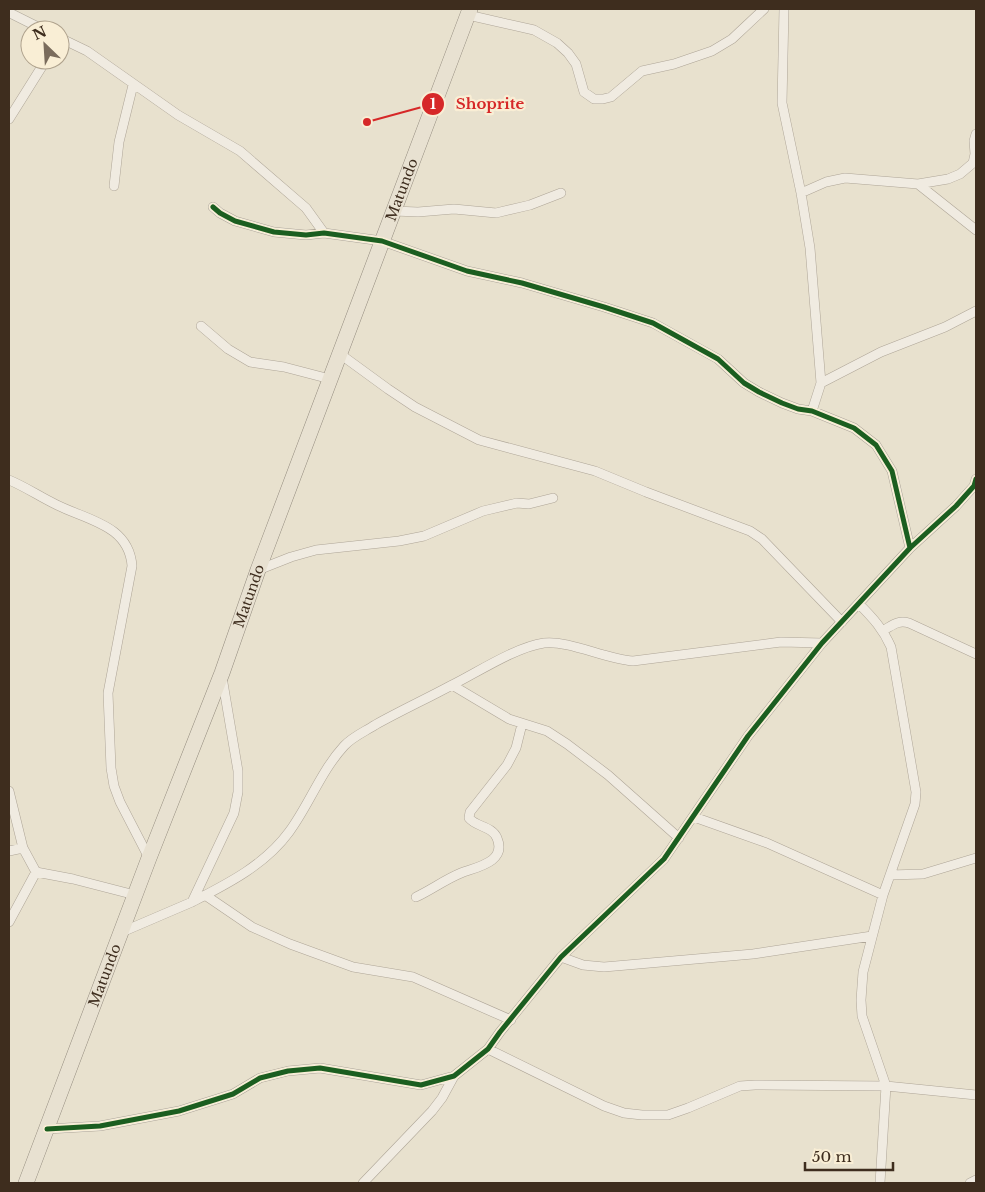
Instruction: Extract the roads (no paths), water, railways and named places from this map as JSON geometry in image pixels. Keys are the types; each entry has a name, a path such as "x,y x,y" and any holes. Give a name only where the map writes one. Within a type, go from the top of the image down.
{"main road":[{"name":"Matundo","path":"26,1183 149,858 222,673 258,570 469,12"}],"street":[{"path":"469,12 534,30 557,43 576,64 584,92 594,99 603,99 611,97 642,71 674,64 712,51 732,39 764,9"},
{"path":"784,9 782,103 801,193 810,248 821,383 812,410"},
{"path":"12,12 26,20"},
{"path":"70,43 87,51 178,115 240,151 306,208 324,233"},
{"path":"9,119 40,70"},
{"path":"114,186 119,142 133,85"},
{"path":"801,193 826,182 845,178 918,184 948,179 960,174 973,163 976,134"},
{"path":"918,184 976,230"},
{"path":"394,211 418,212 454,209 496,213 530,205 561,193"},
{"path":"213,206 228,218 262,229 306,235 324,233 382,242 467,271 522,283 653,323 718,359 744,383 759,392 798,409 812,410 854,428 876,445 892,471 910,548"},
{"path":"821,383 881,352 946,327 976,311"},
{"path":"202,326 228,349 250,362 284,367 330,379"},
{"path":"340,354 388,390 415,407 479,440 595,470 646,492 750,530 762,539 842,622"},
{"path":"9,480 62,507 105,525 124,542 131,552 132,566 108,692 111,768 114,786 120,802 149,858"},
{"path":"363,1183 432,1110 442,1098 454,1076 488,1049 562,958 664,858 748,736 822,643 910,548 956,506 974,486 976,480"},
{"path":"258,570 291,557 316,550 399,541 424,536 483,511 517,504 529,504 553,498"},
{"path":"859,604 884,630 891,647 916,792 915,804 883,895 863,972 860,1000 862,1016 886,1086 880,1183"},
{"path":"884,630 897,622 903,621 976,654"},
{"path":"122,932 221,888 272,853 289,832 341,749 350,740 408,706 532,646 546,643 560,644 620,660 633,661 781,642 822,643"},
{"path":"192,902 234,812 238,792 238,771 222,673"},
{"path":"452,686 509,720 547,731 567,744 608,776 679,838"},
{"path":"416,897 461,873 479,868 492,861 497,854 499,845 496,835 489,829 471,822 469,818 470,812 507,765 516,748 522,724"},
{"path":"9,791 23,848 36,872"},
{"path":"694,817 767,843 883,895"},
{"path":"9,851 23,848"},
{"path":"890,875 923,874 976,858"},
{"path":"36,872 74,879 135,895"},
{"path":"9,922 36,872"},
{"path":"205,895 252,927 290,944 353,966 413,977 511,1020"},
{"path":"562,958 583,965 604,967 753,954 872,936"},
{"path":"488,1049 604,1106 642,1115 668,1115 740,1086 886,1086 976,1095"},
{"path":"47,1129 100,1126 178,1111 233,1094 260,1078 288,1071 320,1068 421,1085 454,1076"},
{"path":"970,1183 976,1180"}],"place":[{"name":"Shoprite","path":"367,122"}]}
